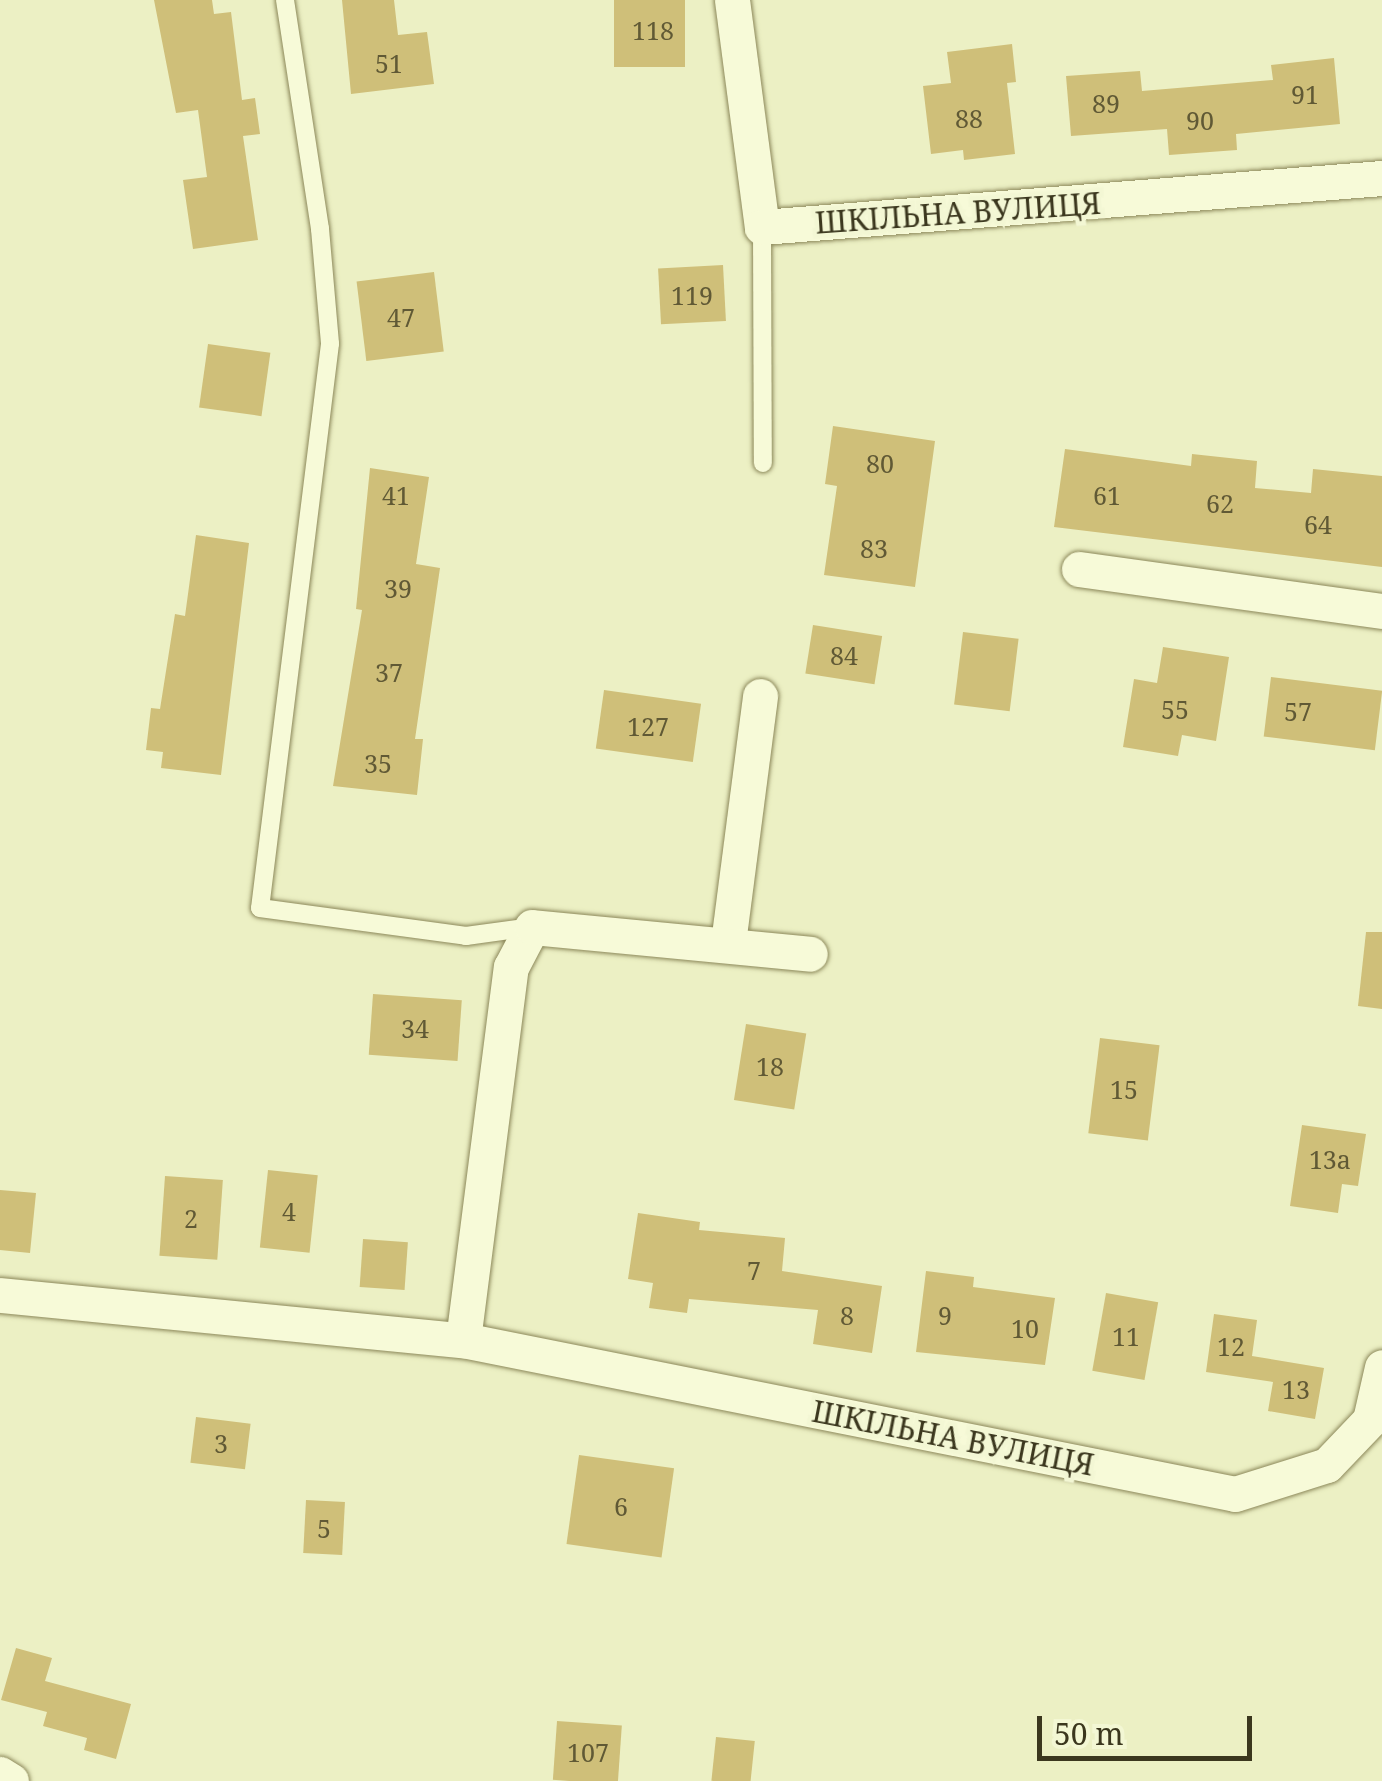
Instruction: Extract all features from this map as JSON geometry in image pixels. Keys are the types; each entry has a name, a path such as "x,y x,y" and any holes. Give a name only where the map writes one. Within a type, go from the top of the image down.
{"street":[{"path":"732,0 762,227"},
{"name":"ШКІЛЬНА ВУЛИЦЯ","path":"762,227 1382,178"},
{"path":"1079,569 1382,611"},
{"path":"728,944 760,696"},
{"path":"463,1340 510,968 532,927 810,954"},
{"name":"ШКІЛЬНА ВУЛИЦЯ","path":"0,1295 463,1340 1234,1494 1327,1466 1370,1420 1382,1367"},
{"path":"0,1774 11,1781"}],"lane":[{"path":"285,0 320,230 330,344 260,908 466,936 532,927"},
{"path":"762,227 763,462"}],"building":[{"path":"154,0 212,0 214,14 231,12 242,100 255,98 260,134 243,136 258,240 193,249 183,180 207,177 198,110 176,113"},
{"path":"342,0 394,0 398,35 427,32 434,84 351,94"},
{"path":"614,0 685,0 685,67 614,67"},
{"path":"1012,44 1016,82 1007,83 1015,154 964,160 963,150 931,154 923,86 951,83 947,52"},
{"path":"1334,58 1340,124 1236,134 1237,150 1169,155 1167,129 1071,136 1066,76 1140,71 1142,91 1273,80 1271,65"},
{"path":"723,265 726,321 661,324 658,268"},
{"path":"434,272 444,351 366,361 357,282"},
{"path":"208,344 270,353 261,416 199,407"},
{"path":"833,426 935,441 915,587 824,575 837,486 825,484"},
{"path":"1065,449 1191,466 1192,454 1257,461 1255,488 1311,493 1313,469 1382,476 1382,567 1054,527"},
{"path":"370,468 429,477 416,564 440,568 415,739 423,739 417,795 333,786 362,610 356,609"},
{"path":"196,535 249,543 221,775 161,768 163,752 146,750 151,708 160,709 175,614 185,616"},
{"path":"813,625 882,636 874,684 805,673"},
{"path":"963,632 1019,639 1010,711 954,704"},
{"path":"1163,647 1229,657 1216,741 1182,735 1178,756 1123,747 1134,679 1157,683"},
{"path":"1271,677 1382,691 1375,750 1264,737"},
{"path":"604,690 701,704 693,762 596,748"},
{"path":"1366,932 1382,932 1382,1009 1358,1006"},
{"path":"373,994 462,1000 458,1061 369,1055"},
{"path":"746,1024 806,1034 794,1110 734,1100"},
{"path":"1100,1038 1160,1045 1148,1141 1088,1133"},
{"path":"1302,1125 1366,1134 1358,1186 1342,1184 1338,1213 1290,1206"},
{"path":"268,1170 318,1175 310,1253 260,1248"},
{"path":"165,1176 223,1180 217,1260 159,1256"},
{"path":"0,1190 36,1193 30,1253 0,1250"},
{"path":"638,1213 700,1222 699,1230 785,1238 782,1271 882,1286 872,1353 813,1344 818,1310 689,1299 687,1313 649,1308 653,1283 628,1279"},
{"path":"363,1239 408,1242 405,1290 360,1287"},
{"path":"926,1271 974,1277 973,1287 1055,1298 1045,1365 916,1352"},
{"path":"1106,1293 1158,1302 1144,1380 1092,1371"},
{"path":"1214,1314 1257,1320 1252,1356 1324,1368 1315,1419 1268,1411 1273,1382 1206,1372"},
{"path":"196,1417 251,1424 245,1469 190,1463"},
{"path":"579,1455 674,1468 662,1557 566,1544"},
{"path":"306,1500 345,1502 342,1555 303,1553"},
{"path":"16,1648 52,1658 45,1681 131,1704 116,1759 84,1750 87,1738 43,1726 47,1712 1,1700"},
{"path":"557,1721 622,1726 618,1781 553,1780"},
{"path":"716,1737 755,1741 751,1781 711,1781"}]}
